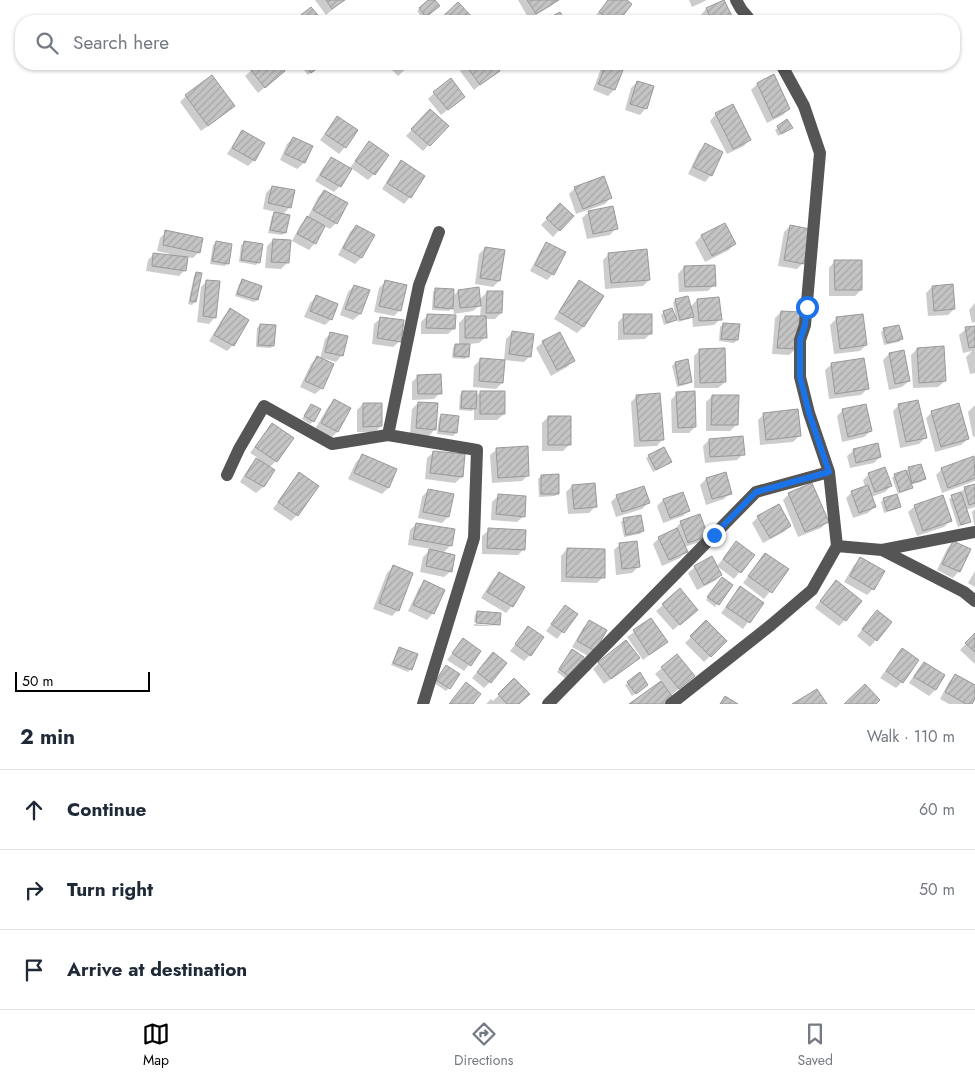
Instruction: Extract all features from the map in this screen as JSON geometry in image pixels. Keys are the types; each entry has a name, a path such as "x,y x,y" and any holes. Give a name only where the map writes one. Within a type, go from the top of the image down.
{"street":[{"path":"736,0 746,15"},
{"path":"671,704 771,626 812,590 837,546 829,472 809,413 800,377 800,340 805,325 807,307 820,153 804,106 784,70"},
{"path":"388,435 419,285 439,232"},
{"path":"227,475 264,406 332,444 388,435 477,450 474,538 423,704"},
{"path":"548,704 756,492 829,472"},
{"path":"837,546 882,550 975,532"},
{"path":"882,550 964,592 975,601"}],"building":[{"path":"326,0 345,0 332,9"},
{"path":"428,0 435,0 440,6 429,15 424,15 419,8"},
{"path":"527,0 559,0 536,14"},
{"path":"608,0 627,0 632,4 624,15 604,15 599,12"},
{"path":"724,0 732,15 709,15 706,8"},
{"path":"458,2 470,15 444,15"},
{"path":"311,7 318,15 301,15"},
{"path":"251,70 284,70 285,71 265,88"},
{"path":"469,70 499,70 500,71 480,85"},
{"path":"604,70 623,70 615,90 598,84"},
{"path":"774,74 790,109 773,118 757,83"},
{"path":"212,75 235,106 208,126 185,95"},
{"path":"451,78 465,97 448,110 433,92"},
{"path":"637,81 654,86 647,109 630,104"},
{"path":"733,104 751,140 733,149 715,113"},
{"path":"430,109 449,126 430,146 411,129"},
{"path":"337,116 358,130 346,148 325,134"},
{"path":"787,119 793,128 781,134 777,126"},
{"path":"242,130 265,143 255,161 232,148"},
{"path":"293,137 313,146 305,163 285,154"},
{"path":"369,141 389,155 375,175 355,161"},
{"path":"705,143 723,152 712,176 693,167"},
{"path":"331,157 352,169 341,187 320,175"},
{"path":"401,160 425,176 411,198 387,183"},
{"path":"604,176 612,198 583,209 574,187"},
{"path":"272,186 295,190 291,208 268,203"},
{"path":"324,190 348,203 337,224 313,210"},
{"path":"560,203 574,216 560,231 546,218"},
{"path":"613,206 618,229 593,234 588,211"},
{"path":"274,212 290,215 286,233 270,230"},
{"path":"307,216 325,226 316,244 297,234"},
{"path":"725,223 736,244 712,256 701,235"},
{"path":"356,225 375,235 362,258 343,248"},
{"path":"790,225 810,229 804,264 784,260"},
{"path":"165,230 203,238 200,253 163,245"},
{"path":"273,239 291,240 289,263 271,262"},
{"path":"216,241 232,244 229,264 212,261"},
{"path":"244,241 263,244 260,263 241,260"},
{"path":"546,242 566,252 554,275 535,265"},
{"path":"485,247 505,250 500,281 480,278"},
{"path":"647,249 650,280 611,283 608,253"},
{"path":"153,253 188,257 186,271 152,266"},
{"path":"834,260 862,260 862,290 835,290"},
{"path":"715,265 716,286 685,287 684,266"},
{"path":"196,272 202,273 196,302 190,301"},
{"path":"242,279 262,286 258,300 237,294"},
{"path":"206,280 220,281 216,318 203,316"},
{"path":"385,280 407,285 401,311 379,306"},
{"path":"579,280 604,296 584,327 559,312"},
{"path":"953,284 955,309 934,311 932,286"},
{"path":"354,285 370,290 361,314 345,309"},
{"path":"479,287 481,306 460,308 458,290"},
{"path":"435,288 454,289 453,309 434,307"},
{"path":"487,291 503,291 502,313 486,313"},
{"path":"316,295 338,304 332,320 310,311"},
{"path":"688,296 694,317 680,320 675,299"},
{"path":"719,297 722,320 699,321 697,299"},
{"path":"230,308 249,320 234,346 214,335"},
{"path":"672,308 677,320 667,323 663,311"},
{"path":"781,311 800,312 797,349 777,348"},
{"path":"427,314 456,315 455,329 426,328"},
{"path":"623,314 652,314 652,334 624,334"},
{"path":"863,314 867,345 840,349 836,317"},
{"path":"465,316 486,316 487,338 465,338"},
{"path":"380,317 404,320 401,342 377,338"},
{"path":"723,323 740,324 738,340 721,339"},
{"path":"260,324 276,325 274,346 258,345"},
{"path":"899,325 903,339 887,343 883,328"},
{"path":"975,326 975,347 969,348 965,327"},
{"path":"512,331 534,334 531,357 509,354"},
{"path":"330,332 348,336 343,356 325,352"},
{"path":"560,332 575,361 557,370 542,341"},
{"path":"455,344 470,344 469,357 454,356"},
{"path":"944,346 946,381 919,383 917,348"},
{"path":"725,348 726,382 700,383 699,349"},
{"path":"904,350 910,381 895,384 889,353"},
{"path":"317,356 334,364 323,389 305,381"},
{"path":"480,358 505,360 503,383 479,381"},
{"path":"864,358 869,389 835,394 831,363"},
{"path":"688,359 692,382 679,385 675,362"},
{"path":"441,374 442,394 418,394 417,375"},
{"path":"462,391 477,391 476,409 461,408"},
{"path":"480,391 505,391 505,414 480,414"},
{"path":"695,391 696,427 678,428 676,392"},
{"path":"660,393 664,440 640,441 636,395"},
{"path":"712,395 739,395 738,425 711,425"},
{"path":"334,399 351,408 338,432 321,423"},
{"path":"918,400 927,438 906,442 898,404"},
{"path":"418,402 438,403 436,430 416,428"},
{"path":"363,403 382,403 382,426 363,427"},
{"path":"959,403 969,439 941,447 931,411"},
{"path":"311,404 321,409 314,422 304,416"},
{"path":"866,404 872,431 848,437 842,409"},
{"path":"798,409 801,436 766,440 763,413"},
{"path":"441,414 459,416 457,433 439,431"},
{"path":"548,416 571,416 571,445 548,445"},
{"path":"272,423 294,438 277,462 255,447"},
{"path":"743,436 745,455 710,457 709,439"},
{"path":"878,443 881,457 856,463 853,449"},
{"path":"528,446 529,476 498,478 496,448"},
{"path":"664,447 672,462 656,470 648,455"},
{"path":"433,451 465,454 463,477 430,473"},
{"path":"362,454 397,469 389,488 354,473"},
{"path":"974,456 975,478 948,488 941,468"},
{"path":"256,458 275,470 264,487 245,476"},
{"path":"921,464 926,479 912,483 908,467"},
{"path":"885,467 892,486 875,492 868,473"},
{"path":"906,470 913,488 900,492 894,474"},
{"path":"299,472 319,486 298,516 278,502"},
{"path":"726,472 732,494 712,499 706,478"},
{"path":"559,474 559,494 541,494 541,475"},
{"path":"595,483 597,507 574,509 572,485"},
{"path":"812,483 829,522 805,532 788,493"},
{"path":"975,484 975,503 969,505 964,487"},
{"path":"868,485 876,507 859,513 851,491"},
{"path":"644,486 650,503 622,512 616,495"},
{"path":"428,489 454,494 449,517 423,512"},
{"path":"683,492 690,511 670,518 663,499"},
{"path":"961,492 971,522 961,525 951,495"},
{"path":"498,494 526,496 525,517 496,514"},
{"path":"897,494 901,507 887,511 883,498"},
{"path":"943,495 952,521 923,531 914,505"},
{"path":"779,504 791,526 770,538 757,516"},
{"path":"700,514 708,536 688,543 680,521"},
{"path":"641,515 644,531 626,535 623,518"},
{"path":"416,523 455,529 452,546 413,539"},
{"path":"488,528 526,530 525,550 487,548"},
{"path":"677,528 688,552 669,560 658,537"},
{"path":"637,541 640,567 622,569 619,543"},
{"path":"736,541 755,555 741,573 723,559"},
{"path":"953,541 971,549 960,572 942,564"},
{"path":"567,548 605,549 605,578 566,577"},
{"path":"429,549 455,555 452,572 426,566"},
{"path":"765,553 789,569 772,593 748,576"},
{"path":"712,556 722,575 704,585 694,566"},
{"path":"860,557 885,571 874,590 850,576"},
{"path":"393,565 413,573 399,611 379,603"},
{"path":"499,572 525,587 513,607 487,592"},
{"path":"722,577 733,585 719,605 707,597"},
{"path":"424,580 445,590 434,614 413,605"},
{"path":"836,580 862,601 846,621 820,601"},
{"path":"740,586 764,603 750,623 726,607"},
{"path":"680,588 698,610 680,625 662,604"},
{"path":"565,605 578,614 564,633 551,624"},
{"path":"877,610 892,622 877,641 862,629"},
{"path":"477,611 501,613 500,625 476,623"},
{"path":"651,618 668,642 649,655 633,630"},
{"path":"589,620 607,630 595,651 577,641"},
{"path":"706,620 727,641 711,657 690,636"},
{"path":"528,626 544,637 531,656 515,644"},
{"path":"975,633 975,652 965,643"},
{"path":"463,638 481,651 471,666 452,653"},
{"path":"626,640 640,658 611,679 598,662"},
{"path":"399,647 418,654 412,670 393,663"},
{"path":"902,648 919,660 903,683 886,671"},
{"path":"572,649 584,657 570,677 559,669"},
{"path":"493,652 507,663 491,683 477,672"},
{"path":"677,654 695,676 679,689 661,667"},
{"path":"924,662 945,675 936,690 914,677"},
{"path":"446,665 460,674 450,689 436,680"},
{"path":"640,672 648,685 636,694 627,682"},
{"path":"955,674 975,685 975,699 972,704 966,704 945,692"},
{"path":"514,678 530,694 519,704 507,704 498,694"},
{"path":"661,681 674,699 667,704 629,704"},
{"path":"466,682 481,694 473,704 449,704"},
{"path":"865,684 880,700 876,704 844,704"},
{"path":"817,689 827,704 792,704"},
{"path":"725,696 738,704 720,704"}],"route":[{"path":"714,535 756,492 829,472 809,413 800,377 800,340 805,325 807,307"}]}
